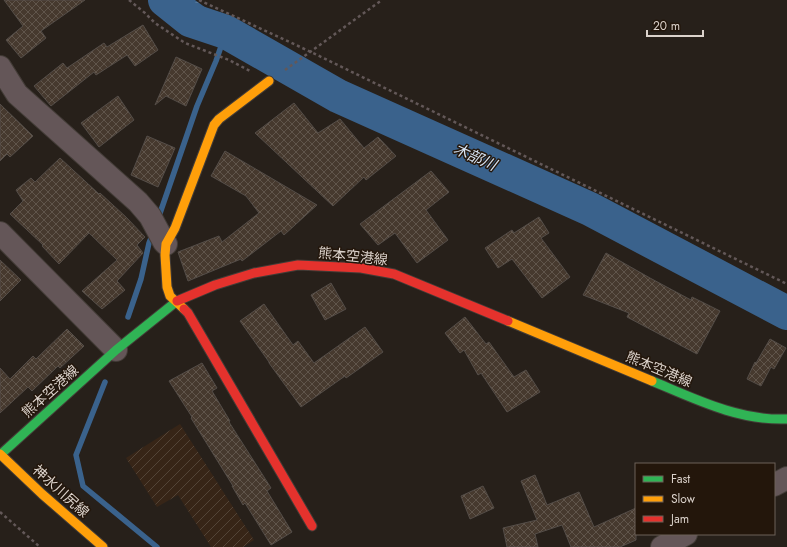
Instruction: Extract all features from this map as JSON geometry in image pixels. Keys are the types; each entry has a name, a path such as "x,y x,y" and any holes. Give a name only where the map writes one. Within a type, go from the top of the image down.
{"main road":[{"path":"269,81 219,119 214,125 175,228 164,241 167,287 170,296 188,313 312,526"},
{"name":"熊本空港線","path":"0,454 116,350 176,302 215,285 254,273 298,265 361,268 394,274 715,407 756,417 779,420 787,419"},
{"name":"神水川尻線","path":"0,454 42,494 103,547"}],"street":[{"path":"0,67 17,94 138,202 150,216 164,241"},
{"path":"0,233 116,350"},
{"path":"775,484 787,478"},
{"path":"662,547 684,535"}],"path":[{"path":"130,0 155,23 185,43 229,60"},
{"path":"199,0 310,52 787,284"},
{"path":"281,73 382,0"},
{"path":"0,512 40,547"}],"shaded area":[{"path":"180,424 254,540 243,547 211,547 178,495 157,507 126,458"}],"water":[{"path":"153,0 195,0 206,8 193,32"}],"building":[{"path":"4,0 85,0 41,31 46,38 21,58 6,40 23,26"},
{"path":"143,25 158,50 135,66 127,55 96,75 94,72 51,106 34,86 63,63 67,68 104,43 107,47"},
{"path":"176,57 202,69 186,106 166,96 155,105"},
{"path":"118,96 134,120 99,147 81,123"},
{"path":"294,103 318,133 340,119 364,148 378,137 396,156 366,180 364,177 333,206 255,133"},
{"path":"0,104 33,136 10,157 7,154 0,161"},
{"path":"147,136 175,148 158,187 131,175"},
{"path":"225,151 317,205 284,235 281,231 242,261 241,259 188,281 178,252 219,236 222,242 259,213 246,196 211,176"},
{"path":"60,158 126,217 145,237 137,245 143,253 117,281 125,290 102,309 82,291 117,260 89,233 59,264 42,246 43,245 10,214 23,201 16,190 31,178 35,182"},
{"path":"431,171 449,192 426,210 448,240 417,263 395,233 378,245 360,224"},
{"path":"539,217 549,233 541,238 570,277 542,298 512,259 498,268 485,248 512,230 514,233"},
{"path":"606,253 691,300 692,297 720,311 697,354 627,317 629,313 583,295"},
{"path":"0,260 21,280 0,301"},
{"path":"331,283 346,309 325,320 311,295"},
{"path":"264,304 293,345 298,341 314,363 365,327 383,352 346,378 345,376 301,407 240,321"},
{"path":"465,317 486,344 489,342 514,377 526,370 540,392 507,412 481,373 478,375 464,350 460,353 445,333"},
{"path":"67,329 84,346 60,368 58,366 32,391 28,387 0,413 0,368 10,379 33,356 36,359"},
{"path":"770,339 786,348 774,369 771,367 761,386 747,379 755,362 756,363"},
{"path":"202,363 217,388 212,391 230,421 229,422 271,488 267,491 292,532 271,545 245,503 243,505 191,418 192,417 169,381"},
{"path":"535,475 547,505 579,492 594,527 635,508 636,540 620,547 571,547 562,525 535,534 538,547 507,547 503,528 537,520 521,481"},
{"path":"483,486 494,508 470,519 461,496"}],"waterway":[{"name":"木部川","path":"165,0 190,20 226,32 338,96 590,209 787,313"},
{"path":"158,219 197,106 216,61 226,32"},
{"path":"128,317 141,279 149,243 153,233"},
{"path":"105,382 76,455 83,486 157,547"}],"traffic: fast":[{"path":"0,455 116,350 177,301"},
{"path":"652,381 718,408 735,413 769,419 787,419"}],"traffic: slow":[{"path":"184,309 170,296 167,287 165,255 166,244 175,228 214,125 219,119 269,81"},
{"path":"508,321 652,381"},
{"path":"0,454 42,494 103,547"}],"traffic: jam":[{"path":"177,301 215,285 254,273 298,265 361,268 394,274 508,321"},
{"path":"184,309 188,313 312,526"}]}
